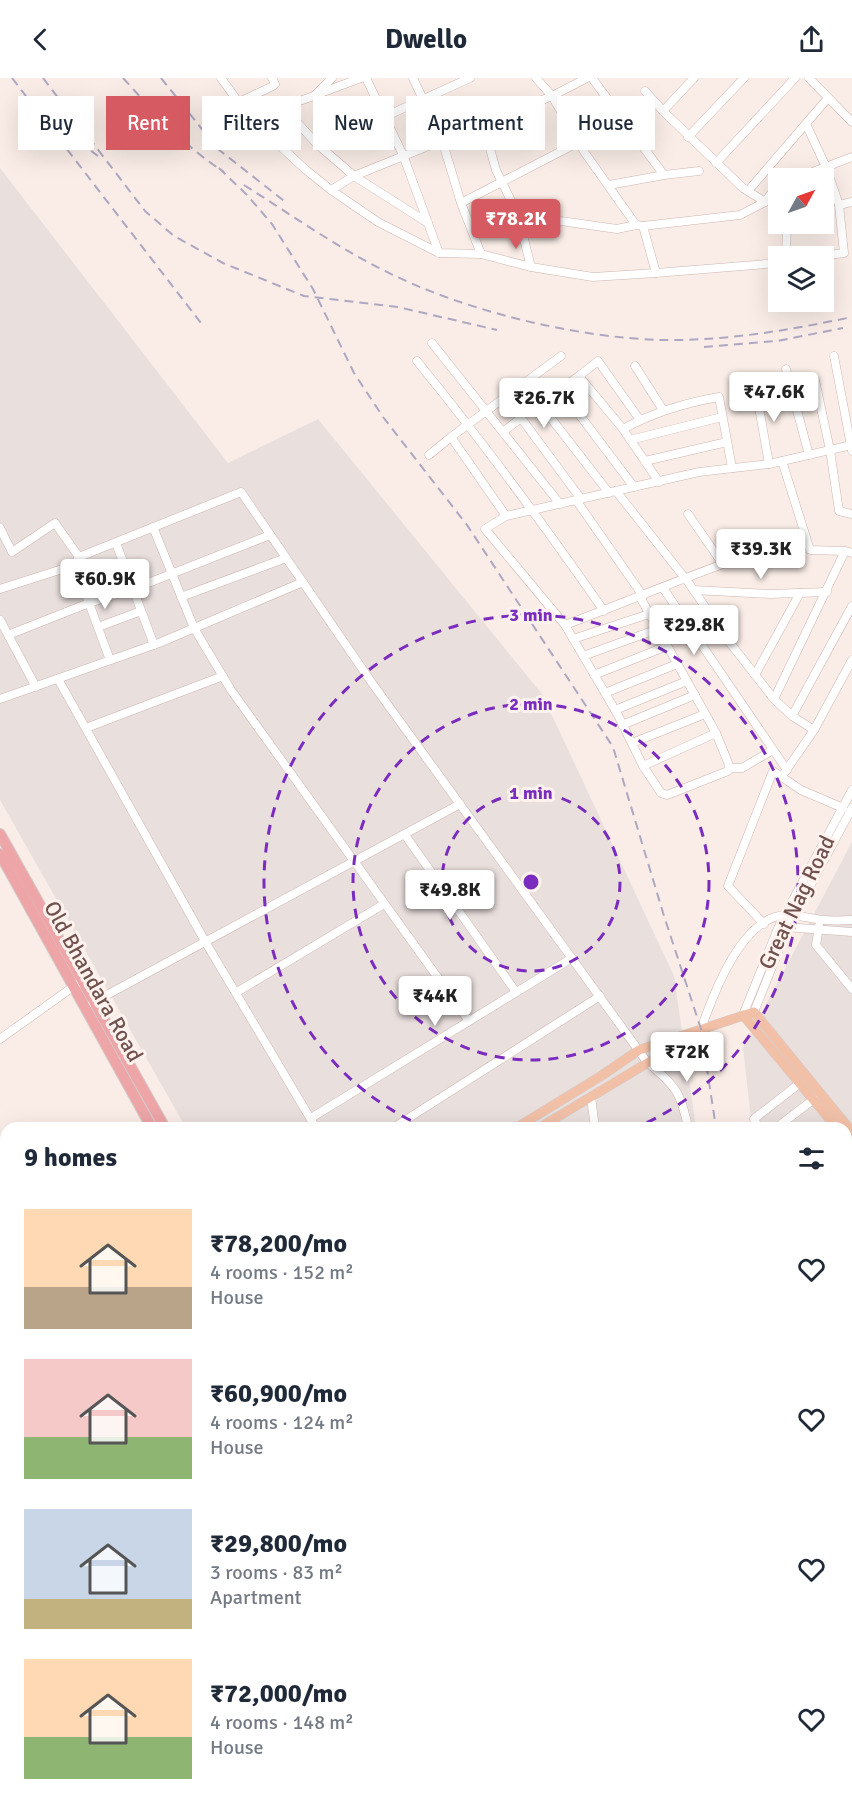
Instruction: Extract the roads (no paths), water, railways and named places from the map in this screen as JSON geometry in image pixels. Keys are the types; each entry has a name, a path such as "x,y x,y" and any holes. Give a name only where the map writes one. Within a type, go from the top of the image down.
{"highway":[{"path":"0,834 79,983"},
{"name":"Old Bhandara Road","path":"0,854 91,1004 129,1075 149,1122"},
{"path":"129,1075 161,1122"}],"main road":[{"path":"526,1122 601,1077 639,1050 754,1012 836,1122"},
{"path":"743,1015 832,1122"},
{"path":"549,1122 664,1053 686,1035"}],"street":[{"path":"252,96 273,86 275,84 272,78"},
{"path":"314,96 332,78"},
{"path":"314,96 361,78"},
{"path":"366,78 375,96"},
{"path":"413,78 422,96"},
{"path":"428,96 470,78"},
{"path":"536,78 557,105"},
{"path":"545,99 587,78"},
{"path":"592,78 664,175"},
{"path":"663,111 694,78"},
{"path":"688,137 744,78"},
{"path":"716,162 795,78"},
{"path":"808,78 852,122"},
{"path":"224,79 235,96"},
{"path":"645,92 688,137 748,191 765,202"},
{"path":"748,191 828,98"},
{"path":"806,124 826,167 839,205 844,253 834,254"},
{"path":"301,126 313,139"},
{"path":"394,137 439,254"},
{"path":"284,150 331,190 378,222 439,254 481,254 531,267 593,277 768,264"},
{"path":"325,150 354,176 428,223"},
{"path":"331,190 354,176 418,150"},
{"path":"445,150 461,203 481,254"},
{"path":"490,150 496,170 518,215 531,267"},
{"path":"461,203 564,150"},
{"path":"585,150 639,226 656,273"},
{"path":"826,167 852,157"},
{"path":"609,185 699,171"},
{"path":"518,215 617,229 740,215 765,202 768,198"},
{"path":"839,205 852,202"},
{"path":"432,343 560,504"},
{"path":"429,455 561,356"},
{"path":"773,750 742,768 729,768 728,771 667,795 660,793 565,625 485,529 506,516 699,472 768,464 852,447 834,356"},
{"path":"417,361 469,424 604,611"},
{"path":"640,420 598,361 540,404 686,579 730,643 774,699 792,716 814,730"},
{"path":"634,366 663,410"},
{"path":"786,369 809,455"},
{"path":"579,376 623,429 659,482"},
{"path":"815,380 830,450 839,511 852,514"},
{"path":"759,383 760,413 768,464"},
{"path":"560,389 634,487"},
{"path":"623,429 663,410 689,402 718,397 732,468"},
{"path":"630,440 722,417"},
{"path":"504,431 521,418 579,500 641,597 716,733 729,768"},
{"path":"451,437 506,516"},
{"path":"645,461 727,442"},
{"path":"774,699 848,552 810,550 782,461"},
{"path":"0,589 77,561 153,527 241,492 372,683 647,1062 674,1084 684,1107 687,1122"},
{"path":"688,514 722,563"},
{"path":"0,528 12,552 55,523 77,561 89,603 110,660"},
{"path":"153,527 194,628 223,676 469,1021"},
{"path":"8,635 270,535"},
{"path":"116,543 154,645"},
{"path":"565,625 641,597 722,563 771,547"},
{"path":"181,597 286,558"},
{"path":"0,699 154,645 303,582"},
{"path":"663,588 787,770"},
{"path":"694,590 770,594 827,592"},
{"path":"755,675 800,593"},
{"path":"792,716 852,606"},
{"path":"98,627 141,611"},
{"path":"573,639 649,614"},
{"path":"0,620 36,687"},
{"path":"583,656 658,629"},
{"path":"594,675 667,646"},
{"path":"782,777 814,730 852,660"},
{"path":"605,693 677,664"},
{"path":"86,728 223,676"},
{"path":"58,678 206,943 313,1122"},
{"path":"615,710 687,681"},
{"path":"622,725 695,695"},
{"path":"632,743 705,714"},
{"path":"643,766 716,733"},
{"path":"849,809 801,790 773,771 728,886 766,922 784,927 852,932"},
{"name":"Great Nag Road","path":"743,1015 784,927 849,809 852,790"},
{"path":"91,1004 460,804"},
{"path":"405,835 516,992"},
{"path":"237,992 384,903"},
{"path":"701,1029 720,978 748,937 766,922 790,916 852,920"},
{"path":"820,919 816,945 852,989"},
{"path":"754,1012 784,927"},
{"path":"311,1118 572,958"},
{"path":"0,1039 79,983"},
{"path":"402,1122 600,996"},
{"path":"756,1122 754,1119 800,1083"},
{"path":"591,1096 594,1122"},
{"path":"784,1122 814,1099"}],"railway":[{"path":"12,78 201,323"},
{"path":"43,78 145,211 174,236 223,263 304,296 398,307 497,330"},
{"path":"123,78 183,140 224,172"},
{"path":"161,78 218,149 288,204"},
{"path":"90,150 98,156"},
{"path":"219,168 272,224 313,289 354,373 383,417 467,525 613,747 701,1029 715,1122"},
{"path":"244,185 348,251 383,270 447,298 556,328 629,338 687,340 758,334 852,317"},
{"path":"704,347 777,341 843,328"}]}
